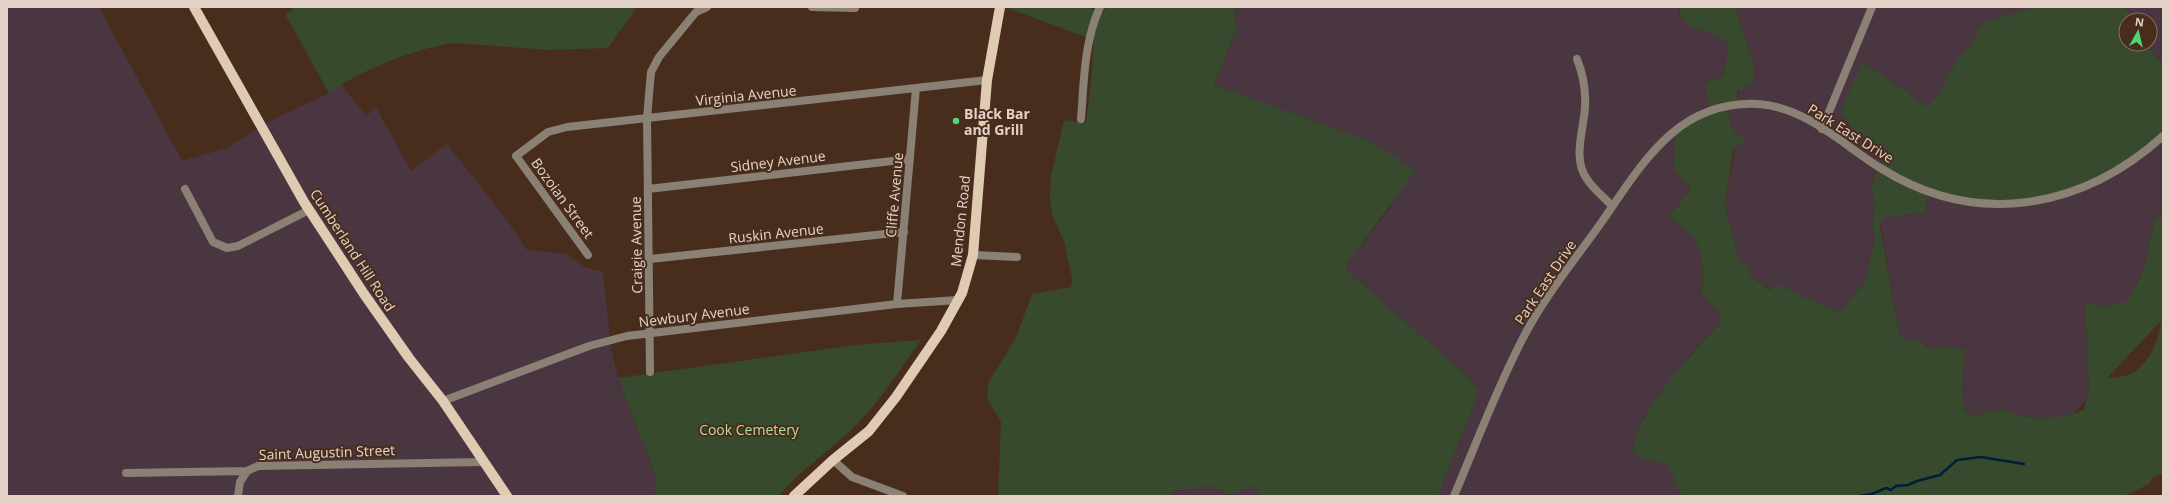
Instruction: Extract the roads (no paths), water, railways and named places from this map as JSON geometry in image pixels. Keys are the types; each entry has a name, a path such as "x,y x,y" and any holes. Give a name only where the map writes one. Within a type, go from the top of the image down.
{"main road":[{"name":"Mendon Road","path":"794,496 833,460 869,431 896,397 941,331 967,280 973,255 987,80 1000,7"},
{"name":"Cumberland Hill Road","path":"196,8 278,158 309,210 404,352 443,401 507,496"}],"street":[{"name":"Craigie Avenue","path":"650,372 651,332 647,118 648,91 652,68 696,12 707,7"},
{"path":"812,7 855,8"},
{"path":"1081,119 1087,45 1093,22 1100,7"},
{"path":"1822,129 1872,7"},
{"path":"1577,59 1583,77 1586,96 1581,142 1581,166 1587,179 1612,206"},
{"name":"Virginia Avenue","path":"516,156 539,138 556,129 987,80"},
{"name":"Cliffe Avenue","path":"897,304 916,88"},
{"name":"Park East Drive","path":"1454,496 1522,339 1544,303 1644,160 1670,134 1684,124 1712,111 1742,105 1772,106 1793,112 1822,129 1881,168 1914,186 1947,197 1993,203 2026,203 2074,192 2116,172 2143,155 2163,136"},
{"name":"Bozoian Street","path":"516,156 588,255"},
{"name":"Sidney Avenue","path":"648,189 910,158"},
{"path":"186,188 213,242 227,248 238,246 309,210"},
{"name":"Ruskin Avenue","path":"650,260 904,232"},
{"path":"973,255 1017,257"},
{"name":"Newbury Avenue","path":"443,401 589,346 612,339 651,332 897,304 958,300"},
{"path":"833,460 852,477 903,496"},
{"name":"Saint Augustin Street","path":"126,473 247,471 258,466 483,462"},
{"path":"238,496 240,482 247,471"}],"waterway":[{"path":"1859,496 1872,494 1886,488 1891,490 1896,486 1908,485 1940,475 1957,460 1981,457 2024,464"}],"place":[{"name":"Black Bar and Grill","path":"956,121"}],"park label":[{"name":"Cook Cemetery","path":"749,429"}]}
